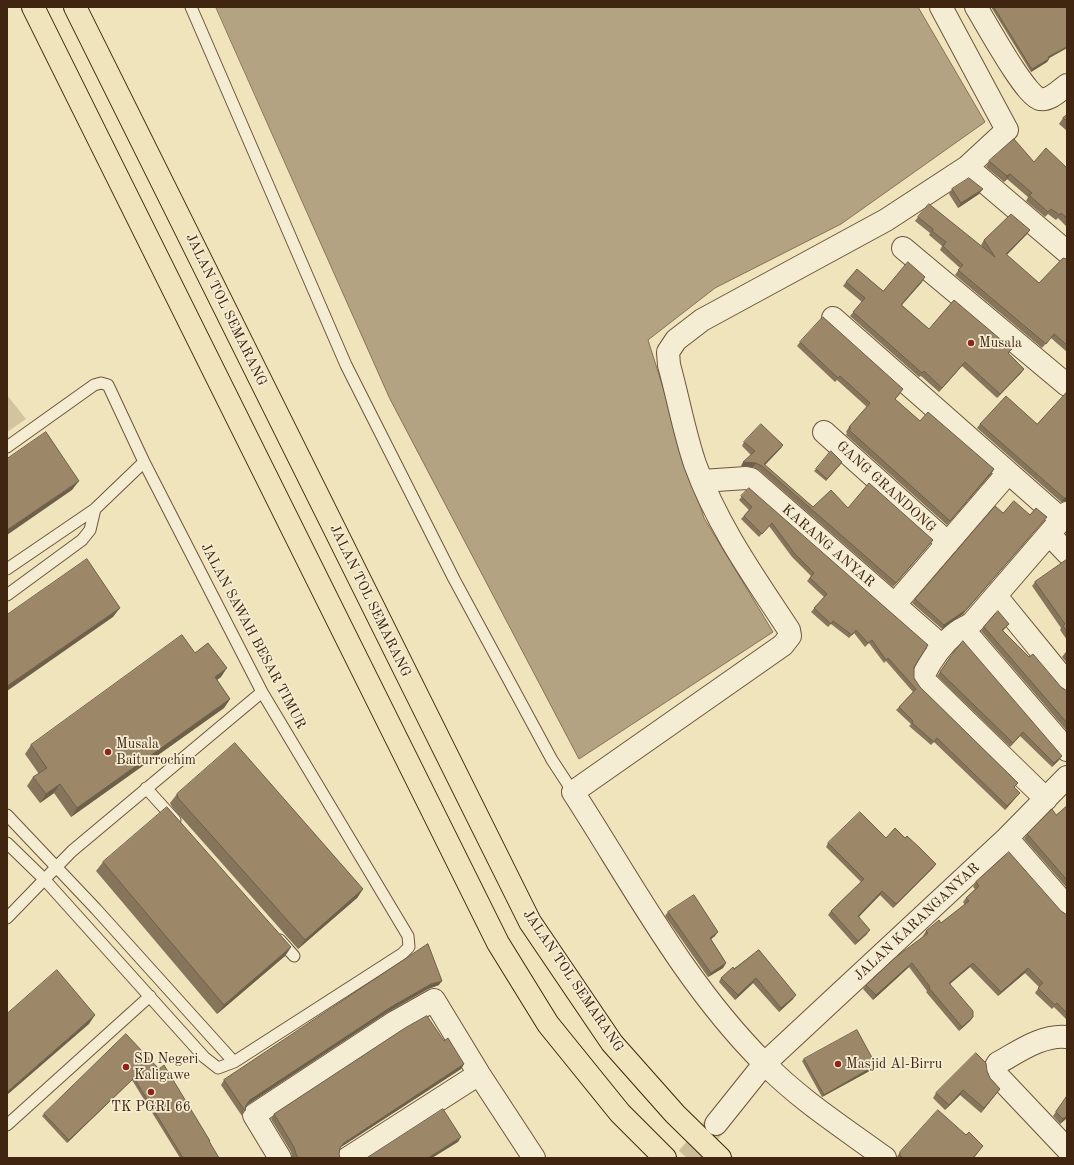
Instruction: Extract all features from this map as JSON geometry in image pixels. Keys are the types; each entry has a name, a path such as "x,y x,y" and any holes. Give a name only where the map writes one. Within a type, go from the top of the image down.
{"highway":[{"path":"33,7 498,943 548,1024 620,1113 665,1158"},
{"name":"JALAN TOL SEMARANG","path":"75,7 530,922 612,1043 675,1114 720,1158"}],"street":[{"path":"885,1158 761,1068 669,945 573,792 783,645 790,636 789,630 744,562 726,531 702,481 695,463 669,365 668,352 676,340 702,320 886,220 968,167 1007,130 940,7"},
{"path":"976,7 1019,78 1034,96 1041,100 1051,97 1067,85"},
{"path":"968,167 1067,252"},
{"path":"903,248 1067,385"},
{"path":"833,318 1008,473 1059,522 1067,553"},
{"name":"GANG GRANDONG","path":"824,432 948,543"},
{"path":"895,604 1008,473"},
{"name":"KARANG ANYAR","path":"702,481 746,478 751,479 942,646"},
{"path":"1046,799 926,682 923,676 942,646 957,632 968,627 1059,522"},
{"path":"996,596 1067,683"},
{"path":"963,629 1067,750"},
{"name":"JALAN KARANGANYAR","path":"716,1124 761,1068 1007,838 1067,777"},
{"path":"1007,838 1067,907"},
{"path":"280,1158 254,1116 395,1022 434,1000 479,1074 534,1158"},
{"path":"1067,1037 1059,1036 1042,1040 998,1063 995,1068 996,1074 1067,1149"},
{"path":"348,1158 479,1074"}],"lane":[{"path":"191,7 346,365 461,592 552,760 573,792"},
{"name":"JALAN SAWAH BESAR TIMUR","path":"7,447 94,384 101,383 108,385 144,462 262,692 408,936 409,947 402,954 234,1062"},
{"path":"7,569 95,509 144,462"},
{"path":"7,595 82,540 90,530 95,509"},
{"path":"23,558 32,576"},
{"path":"7,918 56,866 146,788 262,692"},
{"path":"146,788 183,830"},
{"path":"7,815 96,909 234,1062 218,1068 213,1065 44,879 7,843"},
{"path":"82,922 96,909"},
{"path":"273,932 294,956"},
{"path":"7,1125 150,996"}],"shaded area":[{"path":"216,7 918,7 985,122 841,224 715,288 648,340 704,518 773,632 579,759 390,399"},
{"path":"7,395 26,419 7,432"}],"building":[{"path":"994,7 1067,7 1067,47 1048,57 1049,59 1032,69"},
{"path":"1067,115 1067,121 1063,118"},
{"path":"1014,139 1034,162 1046,148 1067,168 1067,218 1061,213 1060,215 1051,209 1048,212 1029,195 1032,193 1010,174 1007,176 989,161"},
{"path":"969,178 983,189 961,203 952,189"},
{"path":"929,204 995,257 984,240 1011,214 1030,230 1006,254 1039,283 1063,258 1067,259 1067,345 1054,334 1046,344 958,270 963,265 943,246 946,242 918,217"},
{"path":"908,262 925,277 901,305 929,329 954,300 1012,349 1008,353 1024,369 1000,394 965,362 942,388 924,371 922,373 853,312 865,298 846,282 857,269 883,291"},
{"path":"823,317 903,389 895,399 920,421 928,412 994,469 950,521 849,430 851,428 849,427 870,403 840,376 838,378 800,342"},
{"path":"1067,392 1067,498 1064,498 980,424 1006,396 1037,424"},
{"path":"761,424 783,445 764,464 813,507 831,490 848,508 869,483 933,540 896,583 762,466 756,463 743,462 755,451 744,442"},
{"path":"46,432 79,481 7,530 7,459"},
{"path":"831,451 842,462 827,479 816,469"},
{"path":"749,488 928,645 914,667 914,678 920,687 1018,783 1014,787 1020,793 1007,806 937,738 934,742 912,723 913,721 899,707 916,689 888,658 886,660 872,640 868,643 856,630 852,635 833,621 831,624 814,608 827,594 810,578 814,573 795,554 772,523 762,534 744,516 752,507 741,496"},
{"path":"1014,501 1030,515 1036,508 1047,517 966,610 944,625 915,599 995,506 1003,513"},
{"path":"87,559 120,608 7,686 7,615"},
{"path":"1066,560 1067,632 1063,626 1065,624 1035,582"},
{"path":"998,611 1009,624 1002,630 1029,657 1033,654 1061,687 1067,691 1067,723 984,627"},
{"path":"182,635 195,653 208,643 227,668 215,677 230,699 77,808 60,784 46,794 33,777 47,768 31,745"},
{"path":"963,641 1062,756 1054,763 1023,732 1013,743 940,672"},
{"path":"235,743 363,889 305,940 178,798 177,794"},
{"path":"1067,806 1067,880 1027,834 1052,809 1056,815"},
{"path":"167,807 291,947 224,1005 103,862"},
{"path":"860,812 886,838 895,828 905,838 907,836 936,864 896,904 882,891 858,916 870,930 858,941 831,911 864,879 828,843"},
{"path":"1009,852 1061,911 1067,915 1067,1013 1057,1003 1055,1005 1038,988 1043,983 1028,968 1001,992 973,963 949,983 973,1011 973,1017 962,1027 929,988 930,987 912,963 876,995 866,985 896,957 928,933 926,931 939,920 941,923 969,901 966,898 979,886 976,882"},
{"path":"694,895 718,932 710,938 726,963 711,973 668,912"},
{"path":"428,944 442,981 431,984 391,1007 250,1100 246,1105 245,1111 224,1080"},
{"path":"759,950 796,995 781,1008 756,978 738,995 721,978 733,967 734,969"},
{"path":"57,970 95,1015 7,1092 7,1014"},
{"path":"427,1016 444,1041 448,1038 464,1064 344,1143 340,1148 340,1158 298,1158 294,1147 274,1114 405,1028"},
{"name":"Masjid Al-Birru","path":"857,1030 876,1065 824,1095 804,1059"},
{"path":"126,1034 159,1069 164,1065 219,1158 183,1158 134,1078 69,1140 44,1114"},
{"path":"976,1053 986,1063 990,1078 1000,1089 984,1108 963,1090 949,1105 936,1093"},
{"path":"1067,1096 1067,1116 1063,1119 1056,1112"},
{"path":"443,1109 461,1137 428,1158 367,1158"},
{"path":"938,1110 966,1135 969,1132 983,1146 973,1158 904,1158 900,1156 900,1152"}],"tunnel":[{"path":"687,1158 714,1127"}],"place":[{"name":"Musala","path":"971,343"},
{"name":"Musala Baiturrochim","path":"108,752"},
{"name":"Masjid Al-Birru","path":"838,1064"},
{"name":"SD Negeri Kaligawe","path":"126,1067"},
{"name":"TK PGRI 66","path":"151,1092"}]}
